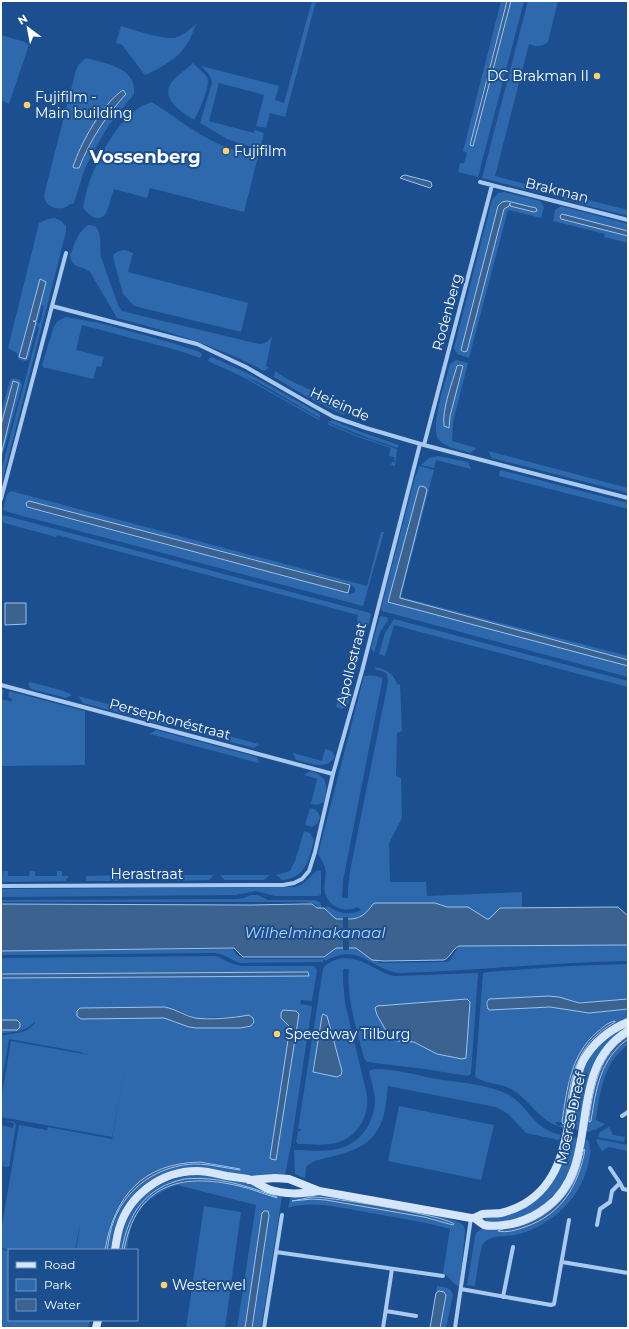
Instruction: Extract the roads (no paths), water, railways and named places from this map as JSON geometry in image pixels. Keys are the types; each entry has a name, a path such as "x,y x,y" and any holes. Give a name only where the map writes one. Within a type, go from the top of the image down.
{"street":[{"name":"Brakman","path":"480,182 628,220"},
{"name":"Rodenberg","path":"422,444 492,185"},
{"path":"1,499 66,253"},
{"name":"Heieinde","path":"52,306 197,344 246,367 334,417 366,428 628,498"},
{"name":"Apollostraat","path":"294,883 302,879 309,871 315,852 333,774 422,444"},
{"name":"Persephonéstraat","path":"1,685 333,774"},
{"name":"Herastraat","path":"1,886 283,885 294,883"},
{"name":"Moerse Dreef","path":"473,1218 483,1214 502,1213 515,1208 538,1194 546,1185 553,1175 561,1155 575,1087 583,1062 591,1048 609,1031 628,1022"},
{"name":"Moerse Dreef","path":"115,1249 119,1230 130,1206 138,1196 159,1180 171,1175 196,1171 249,1180 275,1178 290,1179 319,1191 473,1218 485,1225 502,1225 520,1222 542,1211 551,1204 561,1193 574,1172 594,1070 602,1054 609,1046 628,1031"},
{"path":"622,1116 628,1112"},
{"path":"610,1168 623,1189 628,1190"},
{"name":"Moerse Dreef","path":"249,1180 266,1188 283,1193 293,1194 319,1191"},
{"path":"597,1225 600,1209 610,1202 612,1191 620,1183"},
{"path":"264,1328 282,1215"},
{"path":"454,1328 473,1218"},
{"path":"461,1290 551,1305 554,1304 569,1220"},
{"path":"504,1297 513,1247"},
{"path":"276,1252 442,1276"},
{"path":"562,1262 628,1273"},
{"path":"383,1328 392,1269"},
{"path":"386,1311 416,1316"}],"water":[{"path":"507,1 511,1 473,146 470,145"},
{"path":"123,90 126,94 99,129 79,168 74,168 76,158 93,125 108,104"},
{"path":"405,175 431,182 432,186 430,188 400,178"},
{"path":"507,201 536,208 537,211 534,212 510,206 510,203 509,206 504,209 467,351 464,352 461,350 498,206 502,202"},
{"path":"562,214 628,231 628,236 561,219 560,216"},
{"path":"40,279 46,282 36,321 33,321 36,322 26,359 19,357"},
{"path":"457,366 463,366 450,416 449,428 444,426 444,412"},
{"path":"13,381 19,383 1,455 1,425"},
{"path":"419,487 425,487 427,490 400,598 628,660 628,666 388,602"},
{"path":"29,501 350,585 348,593 27,507 26,503"},
{"path":"5,603 26,603 26,624 5,625"},
{"name":"Wilhelminakanaal","path":"375,903 435,903 447,907 468,907 487,919 489,919 500,908 618,907 628,916 628,945 459,946 444,960 384,961 372,960 356,948 336,948 324,957 243,957 234,948 1,951 1,904 312,904 317,908 324,908 336,919 353,919 365,914"},
{"path":"308,972 309,976 1,978 1,975 3,974"},
{"path":"549,996 559,997 579,1003 628,999 628,1009 589,1013 550,1007 490,1010 488,1009 487,1005 487,1001 489,999"},
{"path":"467,999 470,1002 466,1058 462,1059 437,1054 414,1042 391,1039 377,1015 375,1008 377,1006"},
{"path":"165,1007 195,1018 208,1019 249,1015 253,1018 254,1022 251,1026 240,1028 196,1028 164,1018 81,1019 77,1016 77,1011 80,1008"},
{"path":"283,1010 296,1011 299,1014 276,1160 270,1158 290,1027 281,1018 281,1013"},
{"path":"323,1014 327,1016 342,1071 341,1075 337,1077 313,1072"},
{"path":"1,1020 17,1020 20,1023 20,1027 17,1030 1,1030"},
{"path":"615,1021 601,1031 582,1053 572,1078 565,1122 563,1124 562,1122 568,1085 575,1062 588,1041 603,1027"},
{"path":"628,1036 628,1039 611,1056 605,1065 595,1098 591,1121 589,1122 593,1094 604,1061 618,1043"},
{"path":"584,1149 582,1163 573,1187 549,1215 525,1227 515,1230 498,1231 533,1221 562,1199 576,1176"},
{"path":"200,1162 240,1170 195,1164 182,1165 157,1173 136,1188 127,1197 114,1220 107,1249 105,1249 109,1231 116,1214 124,1199 134,1186 147,1176 162,1169 180,1164"},
{"path":"197,1178 221,1180 255,1189 277,1198 244,1187 218,1182 198,1181 180,1183 164,1188 150,1197 139,1211 130,1228 124,1249 122,1249 129,1224 134,1213 150,1195 171,1183 185,1179"},
{"path":"312,1197 362,1203 430,1216 446,1220 454,1224 453,1225 424,1217 326,1200 312,1199 292,1201"},
{"path":"264,1211 268,1211 269,1215 252,1328 245,1328 262,1213"},
{"path":"439,1291 444,1292 446,1295 440,1328 430,1328 436,1293"}],"place":[{"name":"DC Brakman II","path":"597,76"},
{"name":"Fujifilm - Main building","path":"27,105"},
{"name":"Fujifilm","path":"226,151"},
{"name":"Speedway Tilburg","path":"277,1034"},
{"name":"Westerwel","path":"164,1285"}],"district":[{"name":"Vossenberg","path":"145,157"}]}
